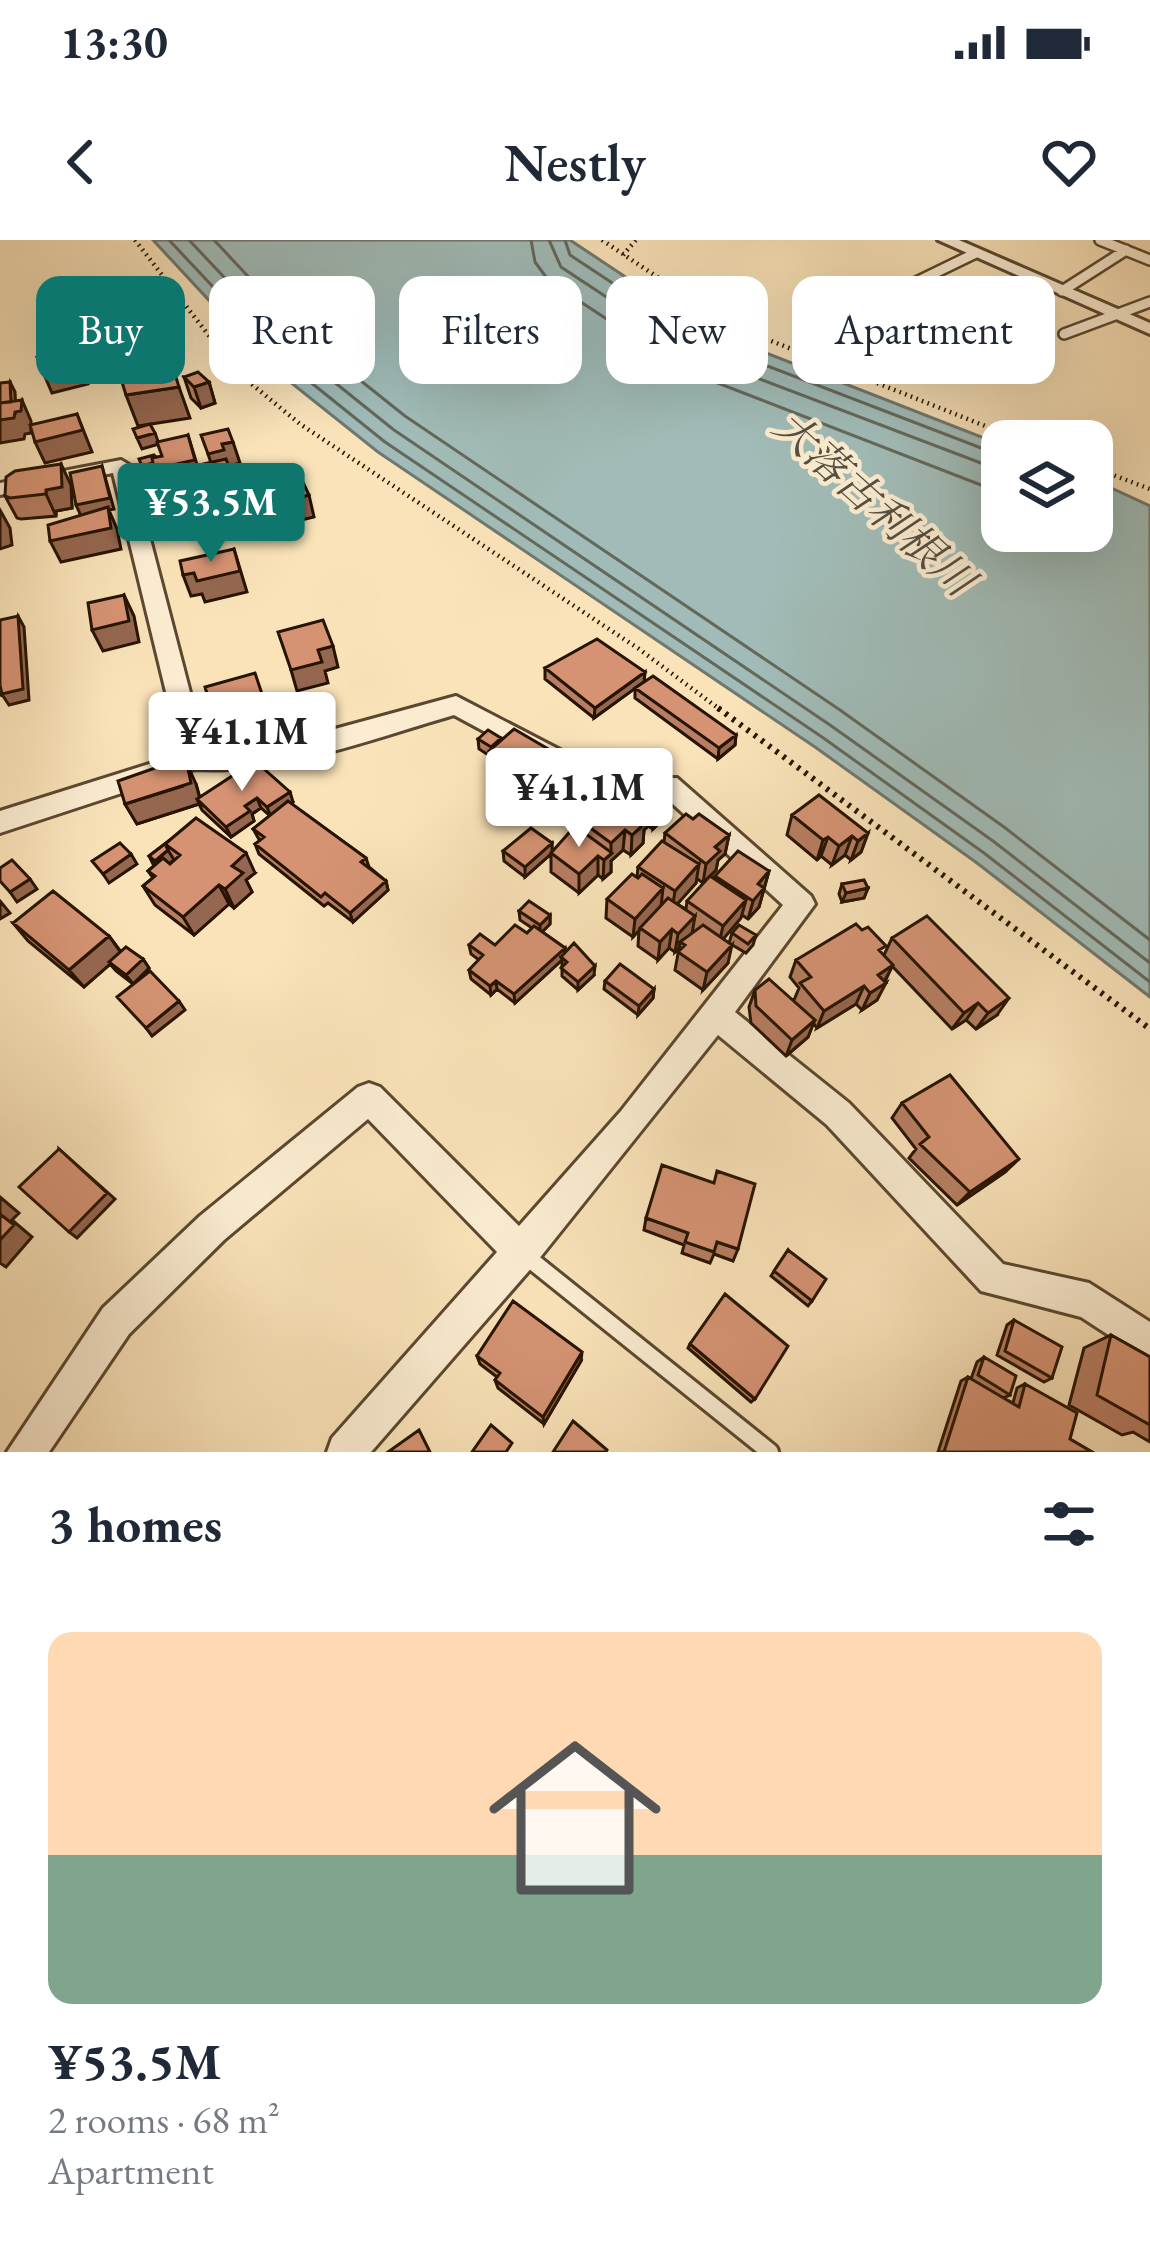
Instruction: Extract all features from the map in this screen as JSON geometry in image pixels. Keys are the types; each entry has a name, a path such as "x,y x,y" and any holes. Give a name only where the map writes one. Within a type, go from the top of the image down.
{"street":[{"path":"946,240 1150,329"},
{"path":"0,488 121,466 195,759"},
{"path":"0,822 195,759 219,763 353,735 456,705 613,789 668,785 801,904 718,1016 522,1253 346,1452"},
{"path":"718,1016 838,1114 945,1223 993,1280 1089,1301 1150,1344"},
{"path":"26,1452 116,1321 243,1202 369,1098 522,1253"}],"lane":[{"path":"1100,240 1150,260"},
{"path":"1063,291 1126,250"},
{"path":"929,276 976,253"},
{"path":"1064,334 1150,302"},
{"path":"522,1253 770,1452"}],"path":[{"path":"135,240 237,372 300,424 639,649 1150,1028"},
{"path":"602,240 726,323 792,349"},
{"path":"622,255 636,240"},
{"path":"880,384 981,424"},
{"path":"1113,475 1150,489"}],"water":[{"name":"大落古利根川","path":"153,240 570,240 624,276 606,276 606,384 768,384 768,354 792,363 792,384 846,384 981,437 981,552 1113,552 1113,489 1150,506 1150,997 977,863 815,747 378,452 293,384 375,384 375,276 209,276 209,300"}],"building":[{"path":"198,372 209,382 194,387 185,377"},
{"path":"10,382 11,402 0,403 0,383"},
{"path":"123,384 179,387 126,395"},
{"path":"22,400 14,418 0,420 0,403"},
{"path":"77,414 83,430 35,442 30,425"},
{"path":"150,424 155,433 137,438 133,429"},
{"path":"228,429 233,442 208,454 201,435"},
{"path":"188,435 195,460 154,469 152,458 162,456 157,442"},
{"path":"154,455 153,463 142,466 139,459"},
{"path":"226,459 232,475 181,487 176,470"},
{"path":"61,464 62,487 46,490 46,494 5,496 6,477 15,471"},
{"path":"102,466 110,498 76,505 70,473"},
{"path":"300,476 309,495 260,507 252,488"},
{"path":"169,486 174,498 151,504 146,492"},
{"path":"108,507 111,528 50,541 48,525"},
{"path":"234,549 240,571 197,581 194,573 183,575 180,561"},
{"path":"124,595 129,621 92,630 88,603"},
{"path":"18,616 23,689 2,694 0,620"},
{"path":"323,620 333,646 318,650 322,662 291,670 278,632"},
{"path":"597,639 645,672 595,708 545,668"},
{"path":"255,673 262,694 212,710 205,687"},
{"path":"653,676 736,735 719,748 635,688"},
{"path":"267,712 271,728 248,734 244,718"},
{"path":"514,729 574,764 563,774 523,750 508,763 489,751"},
{"path":"488,730 501,738 491,747 478,739"},
{"path":"255,761 290,792 267,807 257,798 245,806 250,811 226,827 197,799"},
{"path":"172,762 174,768 187,764 191,783 125,804 118,781"},
{"path":"644,773 666,787 662,791 669,796 641,815 610,795 619,786 625,790"},
{"path":"819,795 868,833 858,841 852,836 839,846 828,837 823,840 792,815"},
{"path":"606,798 645,823 632,835 625,830 611,843 585,824 591,818 587,815"},
{"path":"288,801 366,858 361,862 386,881 350,913 325,893 321,897 255,844 264,837 253,829"},
{"path":"686,814 693,819 699,814 729,835 706,864 665,833"},
{"path":"196,818 246,853 232,866 243,873 225,889 219,885 183,917 143,886 155,876 148,871 163,858 170,864 180,855 165,844"},
{"path":"575,826 612,853 604,860 598,856 579,874 551,853"},
{"path":"531,828 552,843 525,867 503,851"},
{"path":"170,840 165,844 168,850 155,861 149,856"},
{"path":"662,841 699,864 675,891 638,867"},
{"path":"120,843 131,854 103,874 92,861"},
{"path":"738,851 769,871 753,901 715,876"},
{"path":"12,860 30,879 10,892 0,881 0,868"},
{"path":"632,874 638,878 642,874 663,888 635,919 607,899"},
{"path":"710,876 746,900 723,926 687,901"},
{"path":"864,880 868,888 846,893 842,884"},
{"path":"53,891 109,936 69,970 13,923"},
{"path":"668,898 695,916 678,934 672,929 660,942 640,928"},
{"path":"529,901 550,915 540,925 519,911"},
{"path":"927,916 1009,998 988,1013 978,1003 964,1013 892,938"},
{"path":"856,924 862,930 868,927 886,946 879,950 893,965 878,975 886,983 870,993 864,986 824,1011 800,983 811,977 796,960"},
{"path":"515,925 527,933 534,926 565,948 514,994 496,981 490,986 469,970 483,955 469,945 480,934 495,945"},
{"path":"703,925 732,945 707,972 678,952 685,945 680,942"},
{"path":"739,925 756,935 748,944 732,933"},
{"path":"574,943 595,966 578,982 561,968 567,962 561,957"},
{"path":"126,947 143,959 126,975 109,962"},
{"path":"620,964 654,989 639,1006 605,981"},
{"path":"150,971 179,1001 146,1028 117,997"},
{"path":"769,979 815,1020 792,1040 756,1006 755,990"},
{"path":"950,1075 1019,1159 970,1192 920,1144 929,1137 902,1103"},
{"path":"59,1149 107,1193 69,1232 19,1187"},
{"path":"662,1165 714,1183 717,1171 755,1184 738,1249 717,1242 714,1252 685,1242 688,1233 646,1218"},
{"path":"0,1214 14,1225 0,1240"},
{"path":"788,1250 826,1279 812,1301 774,1271"},
{"path":"725,1294 788,1346 755,1399 690,1344"},
{"path":"513,1301 582,1352 543,1417 495,1380 500,1373 477,1356"},
{"path":"1014,1320 1062,1347 1052,1378 1005,1351"},
{"path":"1111,1335 1150,1357 1150,1425 1097,1395"},
{"path":"984,1357 1016,1376 1010,1395 978,1375"},
{"path":"968,1377 1019,1407 1025,1384 1077,1413 1070,1439 1092,1452 944,1452"},
{"path":"573,1421 607,1450 606,1452 553,1452"},
{"path":"491,1425 512,1443 506,1452 472,1452"},
{"path":"419,1430 430,1452 388,1452"}]}
